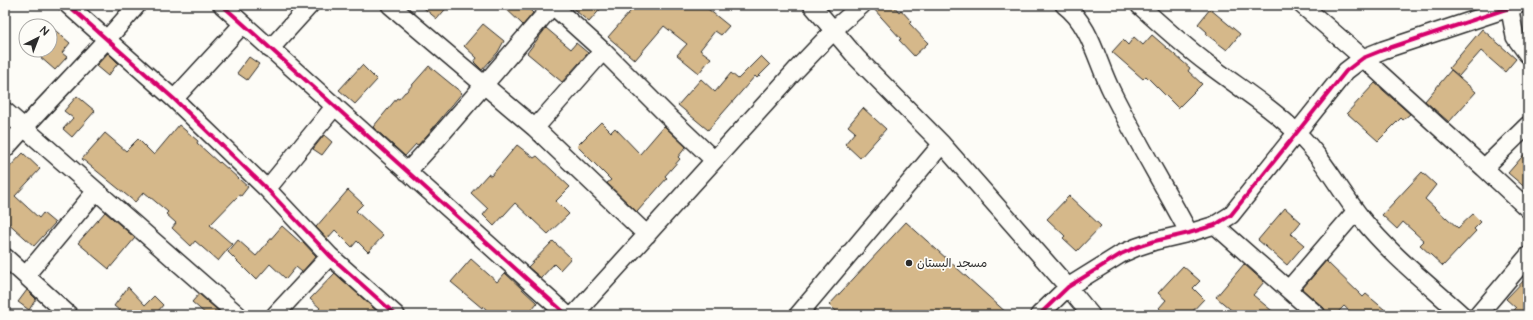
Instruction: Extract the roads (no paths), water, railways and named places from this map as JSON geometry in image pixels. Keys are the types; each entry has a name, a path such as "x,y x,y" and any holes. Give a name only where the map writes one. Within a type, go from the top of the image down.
{"street":[{"path":"68,5 174,99 267,188 330,256 396,315"},
{"path":"5,150 107,40 137,5"},
{"path":"222,5 567,315"},
{"path":"270,48 310,5"},
{"path":"390,5 535,128 647,235"},
{"path":"407,172 552,5 603,51 714,160"},
{"path":"812,5 857,58 942,144 1091,315"},
{"path":"574,315 796,70 833,31 862,5"},
{"path":"1064,5 1072,11 1083,25 1111,90 1189,233"},
{"path":"1139,5 1170,34 1263,104 1297,132 1324,165 1356,211 1381,241 1408,268 1462,315"},
{"path":"1302,5 1363,58 1528,209"},
{"path":"1039,315 1068,287 1121,254 1137,247 1215,225 1231,215 1346,71 1363,58 1513,6 1515,37 1528,55"},
{"path":"174,99 244,24"},
{"path":"535,128 603,51"},
{"path":"267,188 335,106"},
{"path":"5,111 238,315"},
{"path":"1484,168 1528,125"},
{"path":"798,315 942,144"},
{"path":"26,276 96,191"},
{"path":"1289,289 1356,211"},
{"path":"1215,225 1317,315"},
{"path":"275,315 330,256"},
{"path":"1478,315 1528,256"},
{"path":"5,257 69,315"}],"place":[{"name":"مسجد البستان","path":"909,263"}]}
